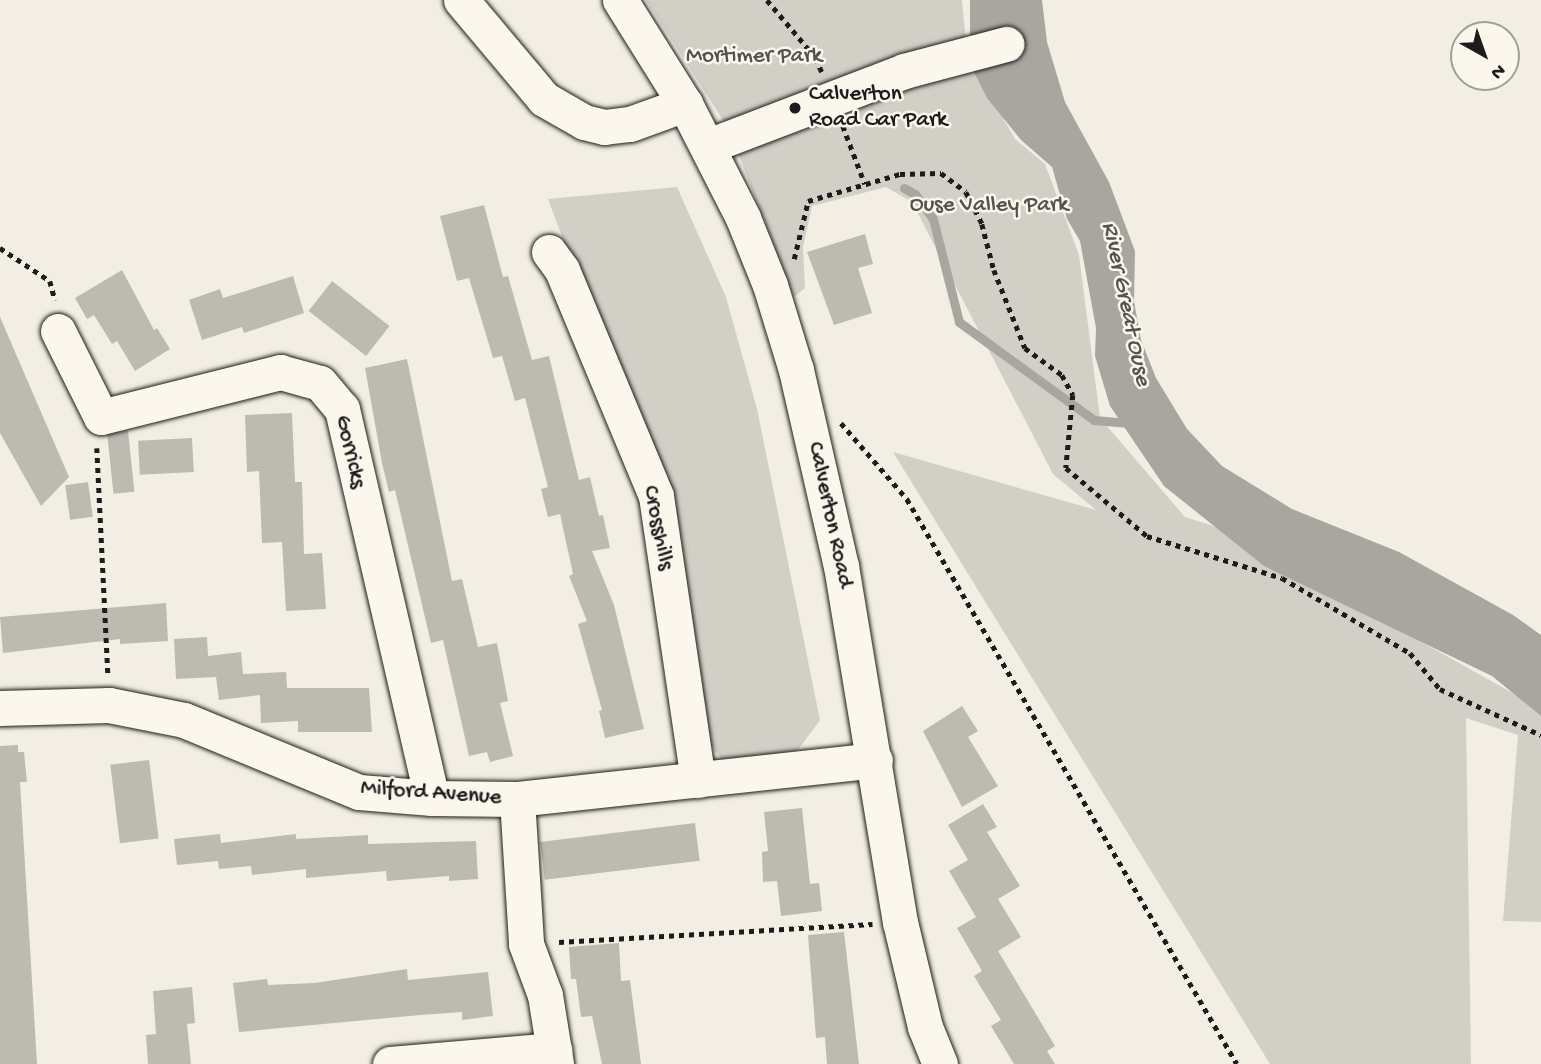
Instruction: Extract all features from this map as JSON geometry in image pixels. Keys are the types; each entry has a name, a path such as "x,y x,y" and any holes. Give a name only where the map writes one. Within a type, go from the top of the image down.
{"street":[{"path":"461,0 544,99 584,122 604,127 630,124 685,104"},
{"name":"Calverton Road","path":"620,0 708,146 770,285 805,400 841,566 901,922 925,1027 940,1064"},
{"path":"708,146 904,71 1006,44"},
{"name":"Crosshills","path":"549,252 562,270 656,496 698,780"},
{"path":"58,331 101,417"},
{"name":"Gorricks","path":"101,417 280,372 320,383 342,409 432,798"},
{"name":"Milford Avenue","path":"0,708 109,705 184,720 359,792 432,798 517,799 875,760"},
{"path":"390,1064 555,1057 545,995 526,943 517,799"}],"path":[{"path":"794,262 808,201 900,174 941,173 966,192 982,224 994,271 1025,348 1062,375 1073,395 1066,468 1147,537 1282,578 1410,653 1440,689 1541,735"},
{"path":"0,248 50,281 54,297"},
{"path":"101,417 97,452 109,705"},
{"path":"839,420 907,499 1237,1064"},
{"path":"526,943 901,922"}],"green space":[{"name":"Mortimer Park","path":"646,0 962,0 966,43 728,128"},
{"name":"Ouse Valley Park","path":"974,67 1015,139 1045,164 1079,255 1100,418 1185,517 1245,536 1368,612 1541,709 1541,922 1503,921 1518,735 1466,718 1471,1064 1270,1064 893,452 1096,510 1053,474 912,202 886,187 812,206 803,247 805,288 794,297 734,143 906,82"},
{"path":"677,187 726,297 757,409 820,720 795,754 723,761 697,728 657,492 548,199"}],"water":[{"name":"River Great Ouse","path":"970,0 1042,0 1047,42 1065,102 1109,182 1135,251 1134,301 1141,340 1156,378 1187,429 1222,466 1292,509 1399,552 1513,615 1541,635 1541,716 1492,676 1264,566 1164,486 1110,406 1095,356 1096,328 1080,241 1067,219 1052,167 1021,140 987,98 970,64"}],"building":[{"path":"484,205 503,277 508,276 532,360 549,356 579,480 590,477 599,516 603,515 610,548 592,551 614,605 644,729 605,738 599,711 602,710 578,624 587,621 569,576 573,574 560,514 548,517 541,489 548,487 525,398 515,401 502,356 493,358 469,278 457,281 440,216"},
{"path":"865,234 873,264 858,268 872,313 834,325 807,252"},
{"path":"122,270 154,330 157,328 170,349 135,371 117,341 112,344 94,315 87,319 75,298"},
{"path":"293,276 304,313 244,333 242,327 202,340 189,300 220,289 223,298"},
{"path":"332,281 390,326 366,356 309,311"},
{"path":"0,317 69,477 41,506 0,433"},
{"path":"407,359 452,581 462,579 478,647 497,643 508,701 500,703 513,756 490,762 487,752 469,756 443,640 431,643 395,490 389,492 382,463 365,368"},
{"path":"292,413 295,482 302,482 304,554 322,553 326,609 286,611 282,542 262,543 259,471 247,472 245,415"},
{"path":"128,431 134,492 113,494 107,433"},
{"path":"192,438 194,472 140,475 138,441"},
{"path":"88,482 93,517 70,520 65,485"},
{"path":"166,603 168,641 120,644 120,639 3,653 0,617"},
{"path":"207,637 208,656 241,652 243,674 286,672 287,688 369,688 372,732 298,732 298,721 261,723 260,695 219,700 216,677 176,679 174,639"},
{"path":"962,706 978,731 968,737 998,786 962,807 923,731"},
{"path":"18,745 18,752 24,752 27,782 20,782 37,1064 0,1064 0,746"},
{"path":"149,760 159,838 120,843 110,765"},
{"path":"983,804 997,827 987,832 1020,886 998,899 1021,937 998,951 1055,1046 1047,1051 1055,1064 1014,1064 991,1026 1001,1020 974,976 982,971 957,928 976,917 949,871 968,860 948,825"},
{"path":"802,808 810,884 819,883 822,911 781,916 777,881 763,882 762,852 768,851 764,812"},
{"path":"695,823 700,861 545,880 540,842"},
{"path":"220,834 221,843 296,834 296,839 368,835 368,844 476,841 478,879 449,881 449,876 387,881 386,871 306,878 306,869 252,875 251,866 219,869 218,861 177,865 174,839"},
{"path":"844,932 859,1064 827,1064 825,1037 816,1038 808,935"},
{"path":"619,943 621,981 630,980 641,1064 602,1064 592,1016 581,1017 576,979 571,979 569,947"},
{"path":"407,969 408,980 488,972 493,1016 462,1020 462,1012 239,1032 233,983 267,979 268,985 315,983"},
{"path":"192,987 195,1023 187,1024 191,1064 148,1064 146,1035 156,1034 153,991"}],"waterway":[{"path":"904,188 915,194 933,219 959,322 1094,420 1129,423"}],"place":[{"name":"Calverton Road Car Park","path":"795,108"}]}
